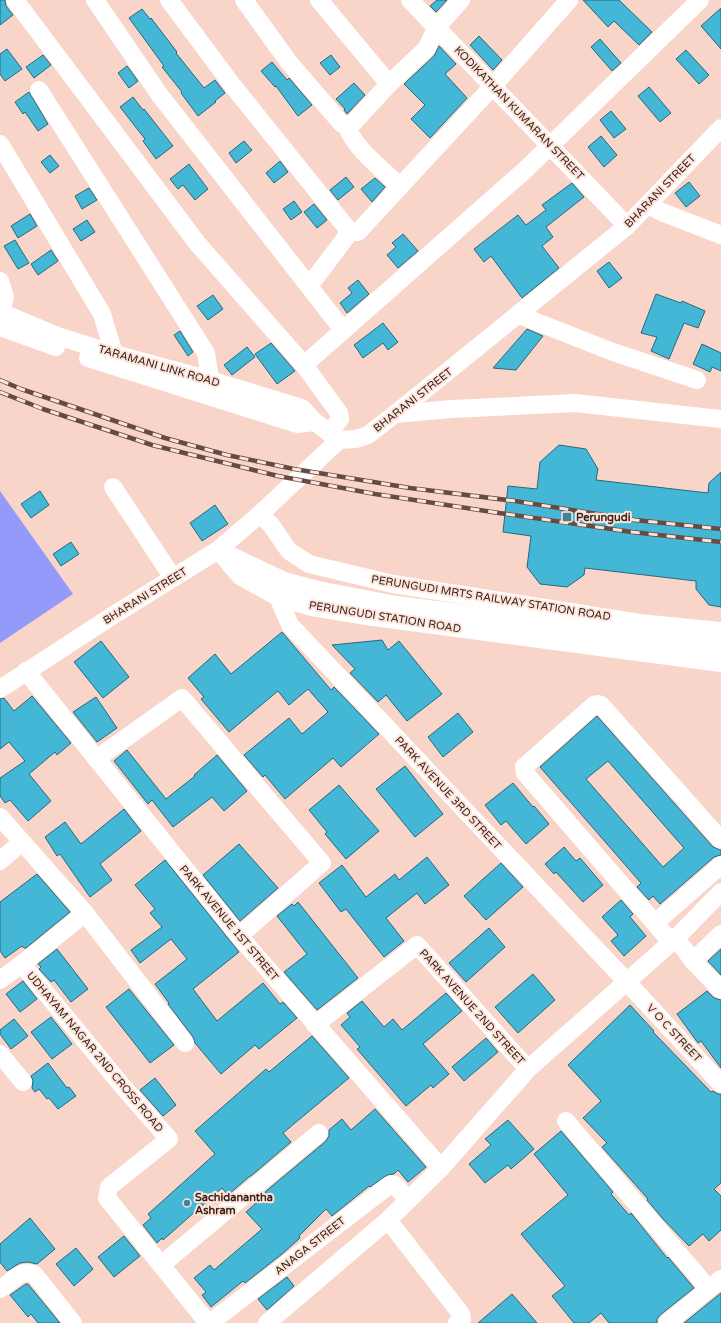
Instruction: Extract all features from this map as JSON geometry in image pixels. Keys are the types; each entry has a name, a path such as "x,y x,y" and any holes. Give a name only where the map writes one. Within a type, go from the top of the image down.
{"street":[{"path":"15,0 197,243 304,365 339,413 340,419 334,437"},
{"path":"95,0 158,94 343,330"},
{"path":"168,0 233,86 350,232"},
{"path":"244,0 288,61 341,123 348,126"},
{"path":"319,0 389,84"},
{"name":"KODIKATHAN KUMARAN STREET","path":"410,0 627,226"},
{"path":"348,126 354,122 389,84 427,48 436,28 461,0"},
{"path":"350,232 358,232 493,86 569,0"},
{"path":"304,365 524,171 700,0"},
{"path":"39,90 206,353 210,380"},
{"path":"348,126 350,135 358,145 400,186"},
{"name":"BHARANI STREET","path":"0,689 218,550 260,514 334,437 356,439 368,435 395,414 627,226 721,128"},
{"path":"0,144 102,314 114,354"},
{"path":"648,204 659,211 721,236"},
{"path":"309,286 350,232"},
{"path":"0,281 5,297 0,317"},
{"path":"519,314 613,352 697,380"},
{"name":"TARAMANI LINK ROAD","path":"0,317 113,367 297,424 315,422"},
{"name":"TARAMANI LINK ROAD","path":"0,317 114,354 210,380 302,408 315,422 334,437"},
{"path":"395,414 452,409 575,403 721,419"},
{"path":"113,487 173,578"},
{"name":"PERUNGUDI MRTS RAILWAY STATION ROAD","path":"260,514 271,525 289,551 309,564 393,584 640,623 721,632"},
{"name":"PERUNGUDI STATION ROAD","path":"218,550 240,576 278,597 312,607 373,617 721,663"},
{"name":"PERUNGUDI STATION ROAD","path":"218,550 284,581 318,590 396,604 721,645"},
{"name":"PARK AVENUE 3RD STREET","path":"278,597 290,626 628,982"},
{"name":"PARK AVENUE 1ST STREET","path":"26,671 239,936 441,1168"},
{"path":"96,759 182,698 322,863 239,936"},
{"path":"721,840 598,704 594,705 524,767 525,773 655,923 685,950 693,961 721,990"},
{"path":"0,817 85,913 185,1043"},
{"path":"0,861 22,842"},
{"path":"655,923 721,865"},
{"path":"267,1323 388,1220 441,1168 528,1069 674,941 721,892"},
{"path":"0,980 85,913"},
{"path":"693,961 721,934"},
{"name":"PARK AVENUE 2ND STREET","path":"315,1025 417,945 528,1069"},
{"name":"UDHAYAM NAGAR 2ND CROSS ROAD","path":"22,964 124,1088 169,1139 109,1187 107,1198 162,1265"},
{"name":"V O C STREET","path":"628,982 721,1084"},
{"path":"0,1054 23,1082"},
{"path":"566,1121 715,1284 667,1323"},
{"path":"209,1323 162,1265 319,1133"},
{"name":"ANAGA STREET","path":"209,1323 390,1184 395,1185 408,1200"},
{"path":"388,1220 462,1314 462,1318 457,1323"},
{"path":"0,1289 20,1274 26,1272 34,1274 73,1323"}],"water":[{"path":"0,491 73,594 0,643"}],"building":[{"path":"0,0 5,0 6,6 13,15 0,25"},
{"path":"437,0 447,0 436,12 430,6"},
{"path":"583,0 619,0 652,32 639,45 614,21 608,27"},
{"path":"721,8 721,49 701,26"},
{"path":"142,9 150,19 151,18 204,88 215,80 225,93 198,116 181,93 182,92 162,67 164,66 129,18"},
{"path":"479,36 502,60 493,70 470,45"},
{"path":"600,39 621,63 612,71 591,47"},
{"path":"439,46 456,64 445,74 467,98 430,138 411,119 425,105 404,84 434,56"},
{"path":"7,49 22,69 5,81 0,74 0,54"},
{"path":"686,50 709,75 699,84 676,59"},
{"path":"43,55 51,65 34,78 26,67"},
{"path":"331,55 340,67 330,75 320,63"},
{"path":"272,62 287,80 289,78 312,105 298,116 276,86 275,87 261,71"},
{"path":"127,66 138,81 129,88 118,73"},
{"path":"354,83 365,95 347,114 344,110 345,109 336,99"},
{"path":"649,87 671,113 660,122 638,96"},
{"path":"29,92 48,124 38,131 25,112 23,114 15,102"},
{"path":"133,97 173,146 156,159 143,141 145,139 120,107"},
{"path":"611,111 626,129 614,138 600,120"},
{"path":"601,136 617,155 604,167 588,147"},
{"path":"244,141 252,150 236,163 229,153"},
{"path":"50,155 59,166 50,173 41,162"},
{"path":"280,161 288,172 274,183 266,173"},
{"path":"189,164 208,189 195,200 183,185 178,189 170,179"},
{"path":"346,177 354,187 338,200 330,190"},
{"path":"375,178 385,187 372,202 361,189"},
{"path":"689,182 700,196 686,207 675,193"},
{"path":"572,183 584,197 546,227 553,237 542,246 559,268 522,298 491,256 484,262 474,249 518,215 526,225 546,210 542,205"},
{"path":"89,188 97,200 82,209 75,196"},
{"path":"294,201 302,212 291,220 283,209"},
{"path":"314,204 327,220 317,228 304,212"},
{"path":"30,214 37,226 18,238 11,226"},
{"path":"87,220 95,232 81,241 73,229"},
{"path":"403,234 418,251 398,268 387,255 396,247 392,243"},
{"path":"15,240 29,263 18,269 4,246"},
{"path":"51,250 58,261 38,275 31,264"},
{"path":"609,262 622,278 609,288 597,271"},
{"path":"358,280 369,294 347,313 340,303 352,293 348,288"},
{"path":"656,294 681,303 682,301 705,311 698,328 684,323 669,359 651,351 657,337 641,333"},
{"path":"213,295 223,309 208,320 197,306"},
{"path":"383,323 398,342 388,350 383,343 363,358 354,345"},
{"path":"527,329 543,336 516,370 493,368"},
{"path":"180,331 193,352 188,356 174,335"},
{"path":"271,343 295,371 277,384 255,354"},
{"path":"702,344 721,353 721,371 712,367 710,372 693,364"},
{"path":"247,347 255,357 232,375 224,365"},
{"path":"559,445 586,449 598,469 596,480 708,493 709,483 721,472 721,607 709,605 696,589 696,581 585,568 584,575 567,587 540,584 527,567 531,536 503,532 508,486 537,489 540,462"},
{"path":"40,491 49,505 31,518 21,504"},
{"path":"215,505 228,524 202,541 190,523"},
{"path":"71,542 79,554 61,566 53,554"},
{"path":"282,632 331,690 334,687 379,734 341,767 333,758 285,799 265,775 263,777 244,755 289,718 302,734 328,712 308,689 289,705 278,691 229,732 201,699 204,697 188,678 215,654 231,674"},
{"path":"382,640 388,650 399,641 442,694 407,721 386,695 378,702 350,673 355,669 332,645"},
{"path":"101,641 129,677 103,698 74,662"},
{"path":"32,696 71,743 57,755 55,752 29,774 51,801 28,821 10,800 5,803 0,796 0,778 25,761 9,742 0,749 0,699 4,698 14,711"},
{"path":"96,697 117,728 97,742 73,712"},
{"path":"458,713 473,732 443,757 428,737"},
{"path":"597,716 713,847 721,850 721,855 714,857 660,904 653,896 649,900 637,887 641,883 540,767","holes":["608,761 684,848 663,867 586,779"]},
{"path":"127,750 166,799 195,776 194,775 217,755 247,791 224,811 212,797 173,827 152,800 148,804 114,761"},
{"path":"405,766 443,814 415,837 376,789"},
{"path":"513,783 549,824 526,844 506,821 501,825 485,805"},
{"path":"339,785 379,831 346,859 325,834 327,832 309,810"},
{"path":"124,809 141,831 100,864 112,880 90,897 60,854 57,856 45,837 65,822 81,844"},
{"path":"239,844 278,888 240,921 203,875"},
{"path":"564,847 576,861 580,858 603,885 583,902 556,872 554,874 545,864"},
{"path":"427,857 449,885 425,904 417,893 386,918 404,941 384,957 346,909 341,912 319,883 342,865 366,897 395,874 399,880"},
{"path":"165,860 239,952 193,989 217,1021 263,983 280,1004 283,1002 297,1018 259,1049 255,1045 221,1074 195,1043 193,1037 155,984 187,959 171,939 140,963 131,950 162,927 150,913 155,909 135,885"},
{"path":"501,863 523,887 486,920 464,896"},
{"path":"37,874 70,912 26,948 22,946 5,958 0,951 0,902"},
{"path":"621,900 633,914 630,917 646,936 624,956 611,941 618,935 602,917"},
{"path":"298,902 358,978 317,1010 284,972 307,954 277,916 292,904 294,906"},
{"path":"489,928 505,947 466,982 449,963"},
{"path":"57,949 88,989 71,1002 54,980 51,982 39,969 41,967 38,964"},
{"path":"721,949 721,975 708,961"},
{"path":"533,974 555,1000 518,1033 495,1007"},
{"path":"23,981 37,999 20,1012 6,994"},
{"path":"129,989 174,1045 150,1063 106,1007"},
{"path":"707,991 714,998 721,1000 721,1068 701,1041 698,1043 677,1014"},
{"path":"446,993 462,1011 423,1044 449,1074 433,1088 431,1085 406,1106 357,1049 360,1047 341,1025 350,1017 347,1013 362,1001 384,1027 393,1019 402,1030"},
{"path":"630,1005 654,1031 653,1032 711,1092 713,1091 721,1094 721,1183 714,1189 721,1196 721,1230 709,1241 703,1234 689,1246 663,1219 647,1200 648,1199 602,1147 607,1143 583,1118 601,1101 568,1065"},
{"path":"51,1017 72,1044 52,1059 31,1032"},
{"path":"14,1019 28,1036 11,1049 0,1034 0,1030"},
{"path":"312,1036 349,1078 283,1133 291,1142 228,1195 222,1188 163,1240 162,1238 157,1243 143,1225 151,1218 148,1214 215,1154 195,1131 266,1069 269,1072"},
{"path":"486,1038 498,1052 464,1081 452,1067"},
{"path":"48,1063 67,1088 69,1087 76,1096 58,1109 39,1089 35,1092 32,1088 33,1081 31,1076"},
{"path":"155,1078 176,1105 163,1116 140,1090"},
{"path":"375,1109 426,1167 408,1182 398,1170 394,1174 387,1175 370,1187 369,1186 332,1216 326,1209 299,1236 300,1238 282,1254 245,1283 243,1281 211,1307 202,1295 206,1292 194,1278 210,1265 214,1270 262,1229 246,1212 266,1194 265,1192 326,1141 329,1136 329,1130 342,1119 351,1130"},
{"path":"508,1120 534,1149 511,1169 508,1165 485,1183 469,1164 491,1145 485,1139"},
{"path":"561,1131 613,1192 611,1194 629,1215 631,1213 667,1258 668,1257 694,1288 660,1315 657,1319 657,1323 609,1323 601,1313 589,1323 574,1323 552,1296 565,1286 521,1234 568,1195 534,1154"},
{"path":"30,1218 55,1249 37,1264 28,1262 20,1263 7,1271 0,1262 0,1244"},
{"path":"124,1236 140,1256 114,1277 98,1257"},
{"path":"76,1248 93,1269 74,1286 56,1264"},
{"path":"287,1277 294,1286 267,1310 258,1299"},
{"path":"28,1284 60,1323 38,1323 31,1314 28,1317 10,1295"},
{"path":"721,1293 721,1323 684,1323"},
{"path":"512,1294 537,1323 478,1323"}],"railway":[{"path":"0,380 21,389 165,438 227,455 294,469 410,488 515,501 635,520 721,529"},
{"path":"0,392 43,409 152,445 278,476 375,494 499,513 632,532 721,542"}],"place":[{"name":"Perungudi","path":"567,517"},
{"name":"Sachidanantha Ashram","path":"187,1203"}]}
